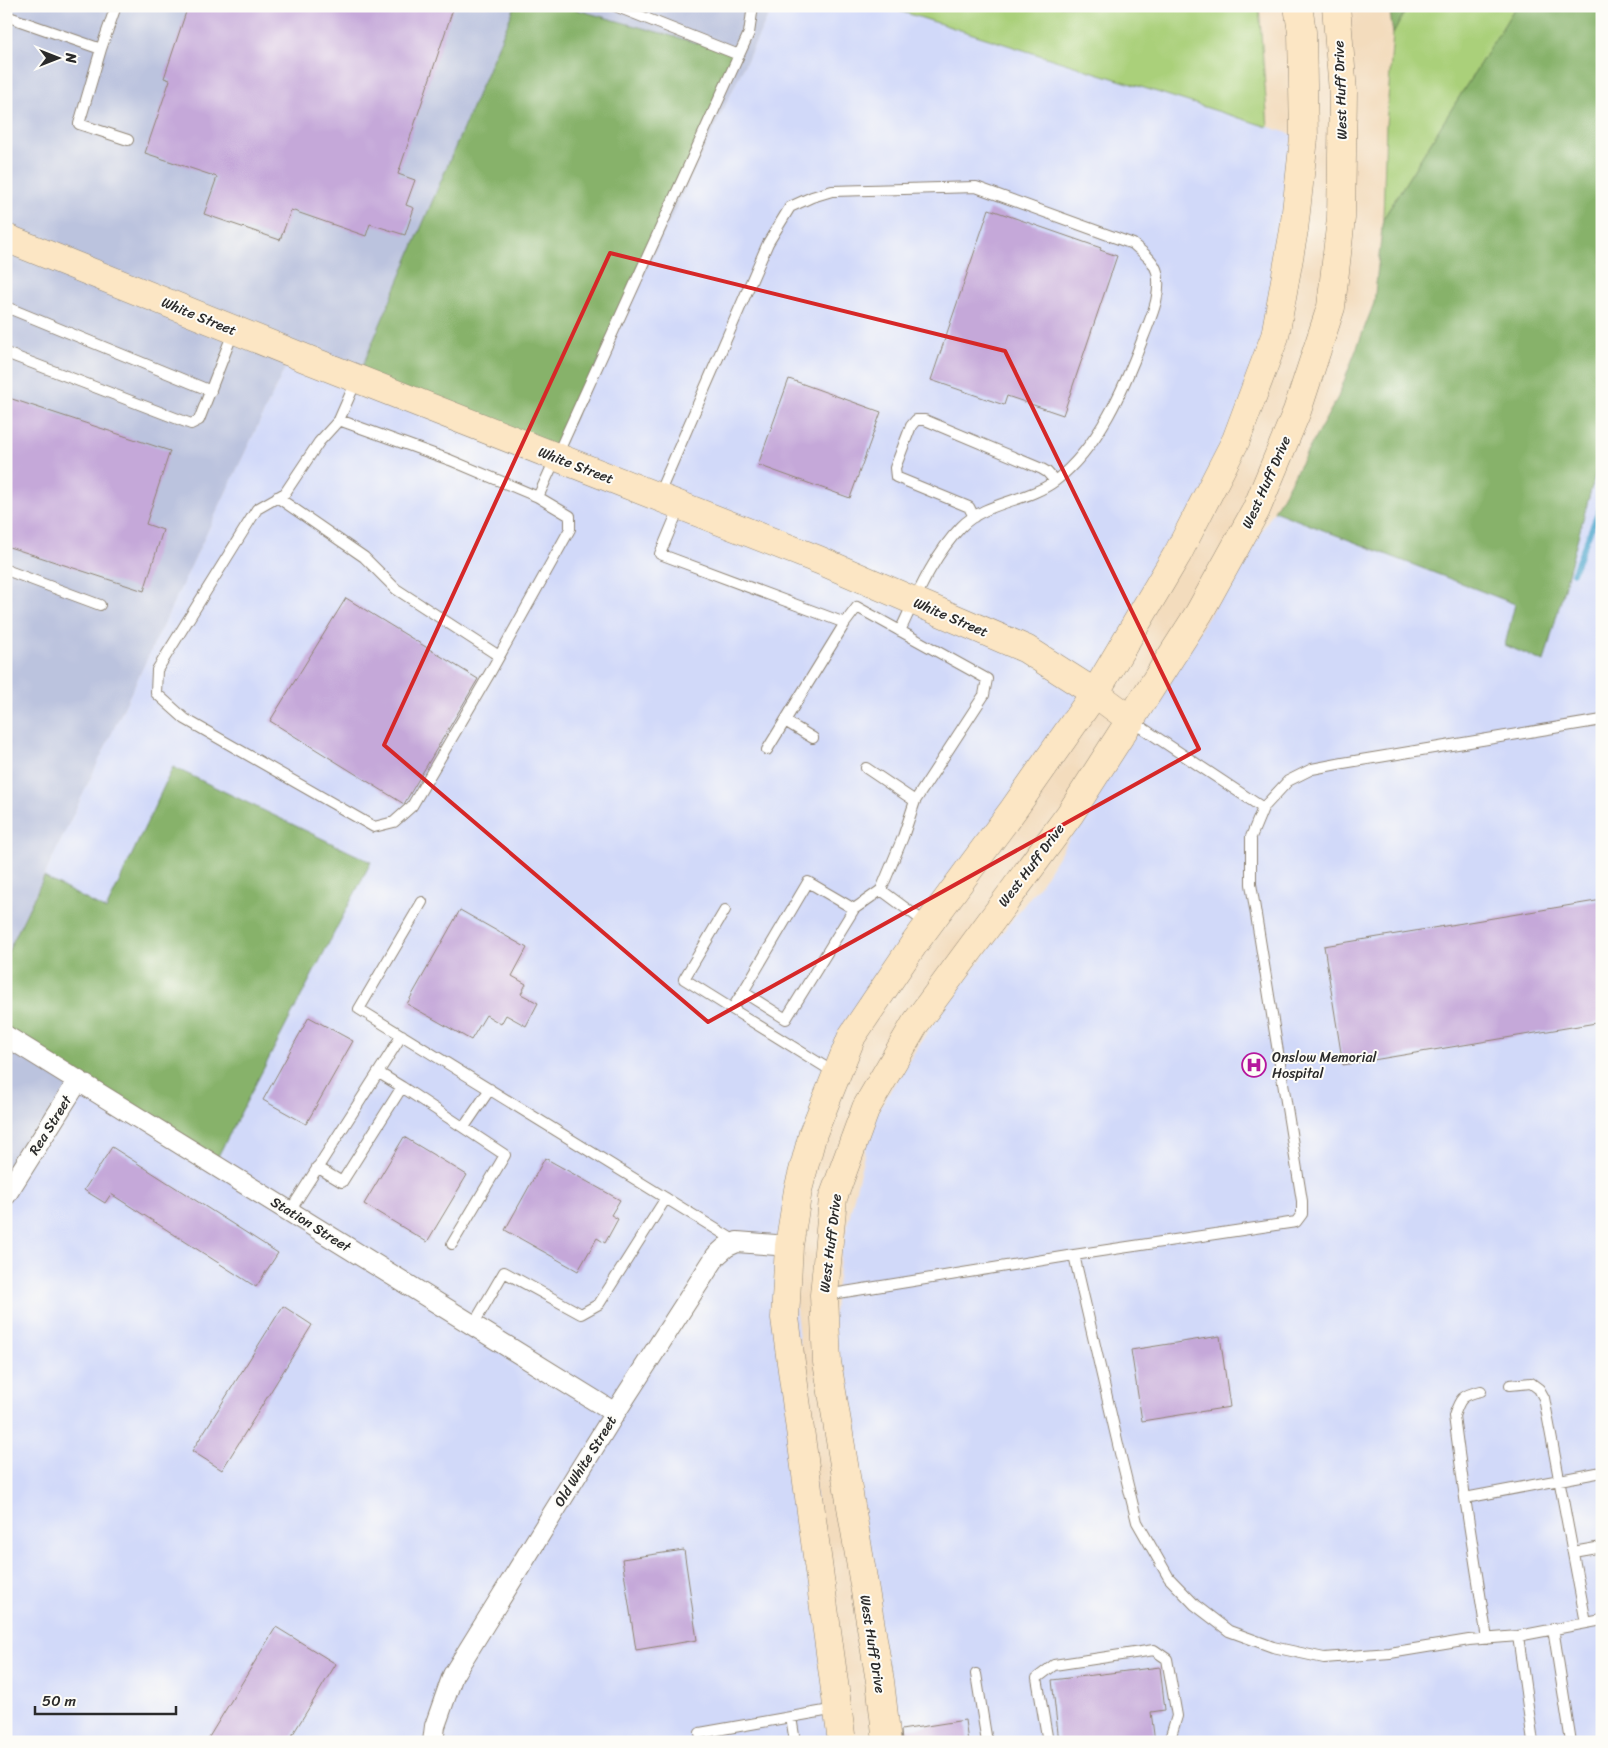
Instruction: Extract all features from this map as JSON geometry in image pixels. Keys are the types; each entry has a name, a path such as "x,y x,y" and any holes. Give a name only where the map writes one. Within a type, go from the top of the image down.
{"street":[{"path":"842,1742 785,1318 789,1246 798,1190 813,1133 852,1036 928,925 1013,810 1095,693 1178,553 1236,440 1275,336 1294,230 1304,138 1302,32 1298,6"},
{"name":"West Huff Drive","path":"887,1742 880,1681 827,1362 824,1295 833,1198 866,1108 915,1024 1070,814 1199,613 1256,510 1297,411 1331,307 1341,209 1343,92 1336,6"},
{"name":"White Street","path":"6,238 357,379 819,560 1026,649 1095,693 1131,720"},
{"name":"Station Street","path":"6,1036 615,1413"},
{"name":"Rea Street","path":"6,1195 78,1081"},
{"path":"737,1242 789,1246"},
{"name":"Old White Street","path":"433,1742 435,1726 453,1675 615,1413 716,1256 726,1247 737,1242"}],"lane":[{"path":"116,6 79,124 128,140"},
{"path":"615,6 739,55"},
{"path":"538,497 749,33 753,6"},
{"path":"6,16 101,49"},
{"path":"845,623 660,554 669,501 764,252 780,221 790,207 812,197 832,191 976,187 1132,244 1153,262 1157,272 1158,291 1153,312 1128,378 1112,409 1097,433 1069,468 1055,481 1042,490 998,506 962,525 933,564 900,631"},
{"path":"6,307 211,391"},
{"path":"6,353 191,424 199,420 234,330"},
{"path":"339,420 450,460 538,497 570,516 570,529 500,656 412,806 394,822 374,827 185,719 156,693 157,670 257,509 285,493 319,442 339,420 357,379"},
{"path":"974,517 969,507 896,477 895,468 911,426 916,420 925,420 1042,469 1055,481"},
{"path":"277,497 364,557 396,589 500,656"},
{"path":"6,570 100,604"},
{"path":"743,992 786,1019 854,909 881,890 903,837 915,801 984,695 986,678 857,607 845,623 767,750"},
{"path":"1131,720 1262,808"},
{"path":"824,1295 1296,1222 1302,1214 1302,1201 1251,884 1252,837 1262,808 1288,781 1312,769 1602,720"},
{"path":"784,721 814,738"},
{"path":"866,768 915,801"},
{"path":"732,1009 808,882 854,909"},
{"path":"881,890 928,925"},
{"path":"422,902 359,1009 737,1242"},
{"path":"725,910 684,979 836,1074"},
{"path":"290,1211 402,1035"},
{"path":"379,1073 505,1155 452,1244"},
{"path":"317,1167 342,1182 402,1087"},
{"path":"464,1127 490,1089"},
{"path":"473,1325 504,1272 581,1314 599,1304 666,1198"},
{"path":"1074,1255 1137,1522 1169,1578 1194,1605 1228,1630 1273,1647 1324,1658 1390,1653 1469,1640 1518,1636 1602,1620"},
{"path":"1510,1385 1531,1382 1539,1389 1544,1398 1586,1623"},
{"path":"1481,1391 1465,1394 1458,1403 1454,1416 1464,1498 1486,1639"},
{"path":"1464,1498 1602,1472"},
{"path":"1573,1552 1602,1547"},
{"path":"1553,1628 1571,1742"},
{"path":"1518,1636 1534,1742"},
{"path":"1048,1742 1037,1678 1054,1665 1154,1650 1168,1659 1177,1716 1169,1742"},
{"path":"976,1674 987,1742"},
{"path":"702,1742 700,1733 837,1709"},
{"path":"791,1717 795,1742"}],"highlighted area":[{"path":"610,253 1005,351 1199,749 708,1022 384,745"}],"shaded area":[{"path":"6,6 773,6 556,457 292,353 6,956"},
{"path":"773,6 884,6 1304,138 1275,336 1178,553 852,1036 789,1246 842,1742 6,1742 6,956 292,353 556,457"},
{"name":"Onslow Memorial Hospital","path":"1598,464 1602,466 1602,1742 896,1742 832,1326 841,1251 873,1118 939,1013 1042,882 1274,511 1515,604"},
{"path":"6,1036 78,1081 6,1195"}],"green space":[{"path":"515,6 563,6 737,54 556,457 357,379"},
{"path":"884,6 1259,6 1268,127"},
{"path":"1389,6 1408,6 1393,34"},
{"path":"1408,6 1516,6 1383,219 1386,125 1393,34"},
{"path":"1516,6 1602,6 1602,466 1598,464 1544,662 1505,645 1515,604 1274,511 1338,397 1374,303 1383,219"},
{"path":"173,767 371,862 214,1164 6,1033 6,956 44,877 106,910"}],"building":[{"path":"188,6 454,6 398,174 415,180 406,205 414,208 405,235 370,224 366,236 291,210 280,240 204,214 217,177 145,153 170,80 164,78"},
{"path":"989,209 1101,248 1100,250 1117,256 1063,415 1007,396 1004,405 931,380"},
{"path":"789,379 881,412 850,498 758,465"},
{"path":"6,397 170,451 146,524 163,530 144,591 6,546"},
{"path":"346,598 478,679 404,804 270,721"},
{"path":"1602,900 1602,1022 1343,1065 1324,946"},
{"path":"460,910 527,948 512,976 526,984 521,994 538,1003 526,1026 506,1015 501,1024 486,1015 471,1040 407,1004"},
{"path":"309,1017 353,1041 306,1124 263,1100"},
{"path":"404,1137 467,1175 427,1242 364,1204"},
{"path":"112,1147 278,1253 256,1287 111,1194 105,1203 84,1190"},
{"path":"545,1158 620,1200 611,1215 618,1219 605,1243 597,1238 578,1271 505,1230"},
{"path":"283,1306 312,1325 222,1470 192,1451"},
{"path":"1220,1336 1230,1407 1142,1421 1131,1350"},
{"path":"684,1550 697,1640 636,1650 622,1559"},
{"path":"276,1627 336,1664 288,1742 206,1742"},
{"path":"1160,1667 1165,1710 1151,1712 1155,1742 1059,1742 1052,1680"},
{"path":"965,1720 968,1742 902,1742 901,1730"}],"waterway":[{"path":"1573,573 1602,503"}],"place":[{"name":"Onslow Memorial Hospital","path":"1254,1065"}]}
